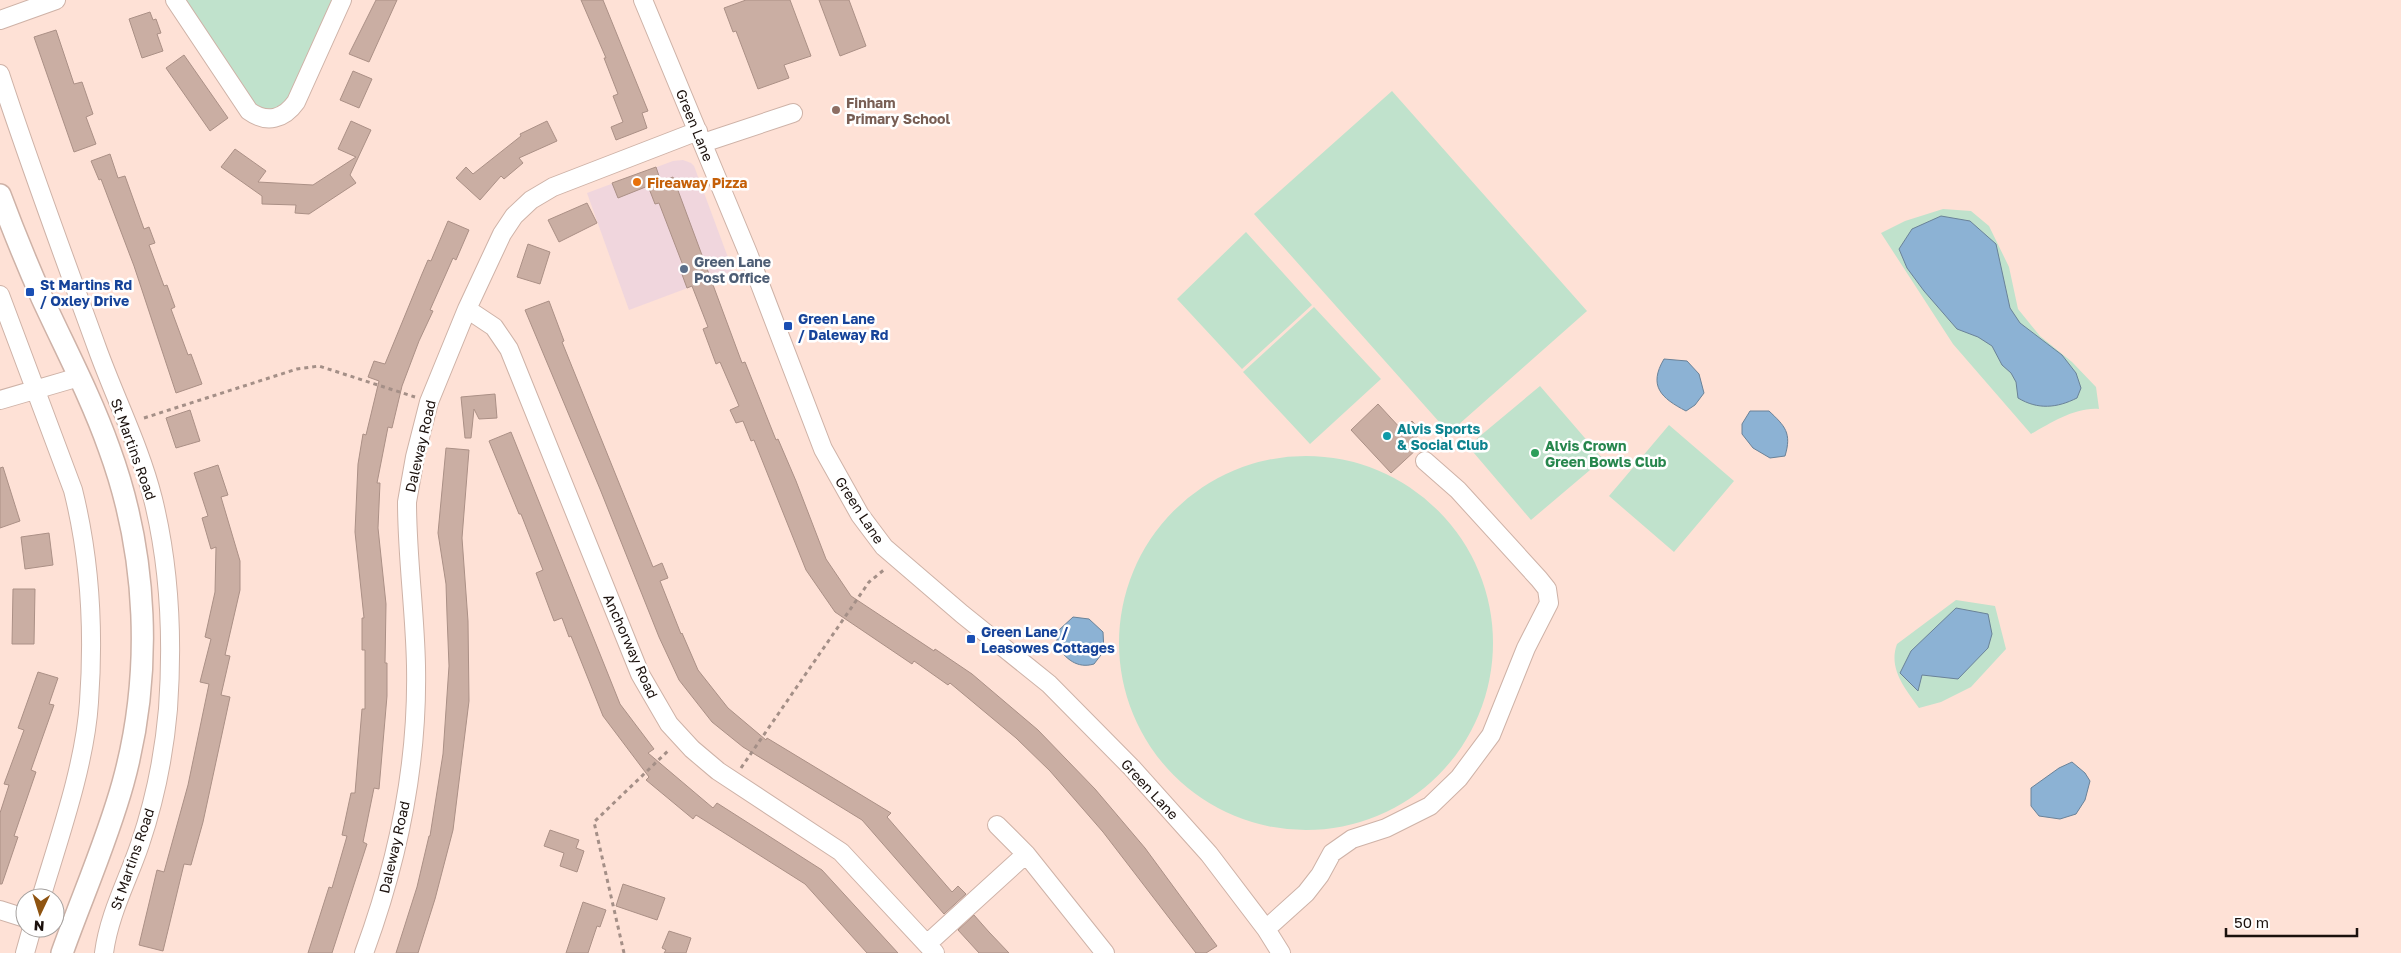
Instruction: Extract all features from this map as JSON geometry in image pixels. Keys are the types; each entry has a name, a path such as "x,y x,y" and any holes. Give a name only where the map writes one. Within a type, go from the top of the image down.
{"main road":[{"name":"St Martins Road","path":"0,195 42,297 109,447 126,502 140,589 142,646 137,711 123,782 62,953"}],"street":[{"path":"0,20 56,0"},
{"path":"175,0 249,111 265,118 274,119 289,112 296,102 342,0"},
{"name":"Green Lane","path":"644,0 701,137 823,449 860,515 884,547 1056,691 1132,768 1209,854 1266,929 1281,953"},
{"name":"St Martins Road","path":"0,74 66,263 152,498 162,544 170,619 170,661 164,749 155,792 140,844 112,917 104,953"},
{"name":"Daleway Road","path":"364,953 382,903 394,854 409,778 414,734 416,666 408,502 415,457 429,402 467,309 508,224 531,200 553,187 701,137 793,113"},
{"path":"0,294 57,442 79,512 91,614 89,703 83,742 69,804 43,888"},
{"name":"Anchorway Road","path":"467,309 494,327 509,349 640,674 660,710 682,739 705,760 733,781 841,852 931,948"},
{"path":"0,400 79,378"},
{"path":"1266,929 1306,893 1320,875 1332,853 1352,839 1386,828 1430,806 1459,778 1491,735 1526,648 1548,602 1547,590 1539,579 1458,490 1425,461"},
{"path":"997,825 1026,854 1105,953"},
{"path":"931,948 1026,854"},
{"path":"0,910 15,915"},
{"path":"25,953 29,938"}],"path":[{"path":"126,424 297,369 319,366 429,402"},
{"path":"733,781 775,716 869,582 898,559"},
{"path":"624,953 594,822 682,739"}],"shaded area":[{"path":"683,160 694,166 733,271 629,310 587,193 673,161"}],"green space":[{"path":"182,0 333,0 289,98 273,111 256,108"},
{"path":"1392,91 1587,311 1449,433 1254,214"},
{"path":"1943,209 1971,211 1989,226 2009,267 2018,309 2040,336 2072,362 2096,387 2099,409 2072,413 2031,434 1953,344 1881,233 1905,221"},
{"path":"1246,232 1312,305 1242,369 1177,299"},
{"path":"1314,307 1381,379 1310,444 1243,372"},
{"name":"Alvis Crown Green Bowls Club","path":"1540,386 1603,459 1531,520 1468,446"},
{"path":"1669,425 1734,481 1674,552 1609,496"},
{"path":"1306,456 1343,459 1378,470 1410,487 1425,498 1451,524 1462,539 1479,571 1490,606 1493,643 1490,680 1479,715 1462,747 1451,762 1425,788 1410,799 1378,816 1343,827 1306,830 1269,827 1234,816 1202,799 1187,788 1161,762 1150,747 1133,715 1122,680 1119,643 1122,606 1133,571 1150,539 1161,524 1187,498 1202,487 1234,470 1269,459"},
{"path":"1956,600 1995,606 2006,649 1971,687 1941,702 1919,708 1899,678 1896,670 1895,653 1897,644"}],"water":[{"path":"1941,216 1970,221 1996,244 2010,308 2020,323 2062,355 2076,373 2081,388 2077,398 2055,406 2040,406 2018,398 2016,382 2011,373 2002,365 1992,346 1978,337 1957,329 1924,291 1907,268 1899,249 1912,229"},
{"path":"1664,359 1687,361 1699,374 1704,393 1695,405 1686,411 1664,396 1657,384 1659,368"},
{"path":"1750,411 1769,411 1783,426 1786,430 1788,441 1785,456 1770,458 1753,448 1742,434 1742,424"},
{"path":"1956,608 1988,614 1992,634 1988,648 1958,679 1922,675 1918,691 1900,673 1911,651"},
{"path":"1073,617 1089,619 1103,632 1104,651 1094,664 1082,665 1072,662 1056,645 1059,630"},
{"path":"2072,762 2085,773 2090,781 2085,800 2076,814 2060,819 2039,816 2031,806 2031,788 2059,768"}],"building":[{"path":"376,0 397,0 369,62 349,54"},
{"path":"581,0 603,0 648,111 642,113 647,128 616,140 611,127 623,122 613,96 618,94 604,58 606,58"},
{"path":"746,0 790,0 811,56 784,65 789,78 758,89 736,31 733,32 724,8"},
{"path":"819,0 849,0 866,46 840,56"},
{"path":"150,12 153,20 156,19 161,33 157,34 163,51 142,58 129,19"},
{"path":"56,30 74,84 82,82 93,114 86,117 96,144 74,152 34,37"},
{"path":"184,55 228,118 210,131 166,68"},
{"path":"353,71 372,79 359,108 340,100"},
{"path":"351,121 371,130 350,175 356,183 309,214 295,213 296,205 262,204 262,196 221,167 235,149 266,171 258,182 313,185 356,157 338,149"},
{"path":"547,121 557,141 519,158 523,163 504,179 501,176 480,200 456,178 466,167 473,174 521,136 520,134"},
{"path":"110,154 118,178 125,176 144,229 149,227 155,243 149,245 164,286 167,285 175,307 171,309 188,355 191,354 202,384 176,393 134,266 101,179 99,180 91,161"},
{"path":"656,167 661,182 673,177 742,363 745,362 776,440 778,439 796,481 826,559 851,596 972,674 1038,730 1095,789 1145,848 1217,946 1206,953 1196,953 1103,832 1050,771 1016,738 950,683 948,685 914,661 912,664 835,612 806,570 754,440 751,441 743,421 736,423 730,410 739,406 720,362 716,364 703,329 708,327 692,286 687,288 680,269 684,268 659,203 655,204 648,186 618,198 612,183"},
{"path":"587,203 597,223 559,242 548,220"},
{"path":"448,221 469,230 456,260 453,258 430,310 433,311 402,386 392,428 388,427 377,483 380,483 378,528 386,604 385,663 387,663 387,696 379,789 374,788 363,842 367,844 332,953 308,953 329,887 332,888 347,836 342,835 351,793 355,793 362,709 365,709 365,650 362,650 362,618 364,618 355,532 358,464 363,434 366,435 379,381 368,377 374,361 385,364 428,260 431,261"},
{"path":"528,244 550,252 540,284 517,277"},
{"path":"549,301 564,341 562,342 653,567 662,563 668,578 660,581 698,670 728,708 766,740 767,738 891,813 887,817 952,892 958,886 966,894 944,914 862,820 743,747 712,722 679,680 659,637 600,489 525,310"},
{"path":"495,394 497,418 479,419 474,409 471,438 465,438 461,397"},
{"name":"Alvis Sports & Social Club","path":"1378,404 1402,430 1412,421 1422,432 1412,441 1418,448 1391,473 1351,430"},
{"path":"190,410 200,441 176,448 166,418"},
{"path":"511,432 620,704 654,749 648,753 713,808 717,803 822,870 898,953 867,953 805,884 696,815 693,819 646,780 649,777 603,716 562,618 554,621 536,573 543,570 489,441"},
{"path":"446,448 469,450 462,538 468,621 469,701 453,830 435,899 418,953 396,953 417,887 430,836 443,754 449,666 446,584 438,533"},
{"path":"218,465 228,495 221,497 240,561 240,590 225,655 230,656 221,695 230,697 203,822 191,865 184,864 163,951 139,945 157,870 164,872 188,785 209,684 200,682 211,639 205,637 215,592 216,547 211,549 202,518 208,516 194,473"},
{"path":"3,467 20,521 0,528 0,468"},
{"path":"49,533 53,565 25,569 21,537"},
{"path":"13,589 35,589 34,644 12,644"},
{"path":"38,672 58,678 49,704 54,705 31,770 36,772 14,836 18,837 2,884 0,884 0,813 9,785 4,784 24,730 18,728"},
{"path":"550,830 579,840 576,848 584,851 577,872 560,866 564,853 544,846"},
{"path":"623,884 665,898 657,920 616,906"},
{"path":"583,902 606,910 600,927 597,926 588,953 566,953"},
{"path":"974,915 1009,953 979,953 958,930"},
{"path":"669,931 691,938 686,953 664,953 666,950 662,948"}],"place":[{"name":"Finham Primary School","path":"836,110"},
{"name":"Fireaway Pizza","path":"637,182"},
{"name":"Green Lane Post Office","path":"684,269"},
{"name":"St Martins Rd / Oxley Drive","path":"30,292"},
{"name":"Green Lane / Daleway Rd","path":"788,326"},
{"name":"Alvis Sports & Social Club","path":"1387,436"},
{"name":"Alvis Crown Green Bowls Club","path":"1535,453"},
{"name":"Green Lane / Leasowes Cottages","path":"971,639"}]}
